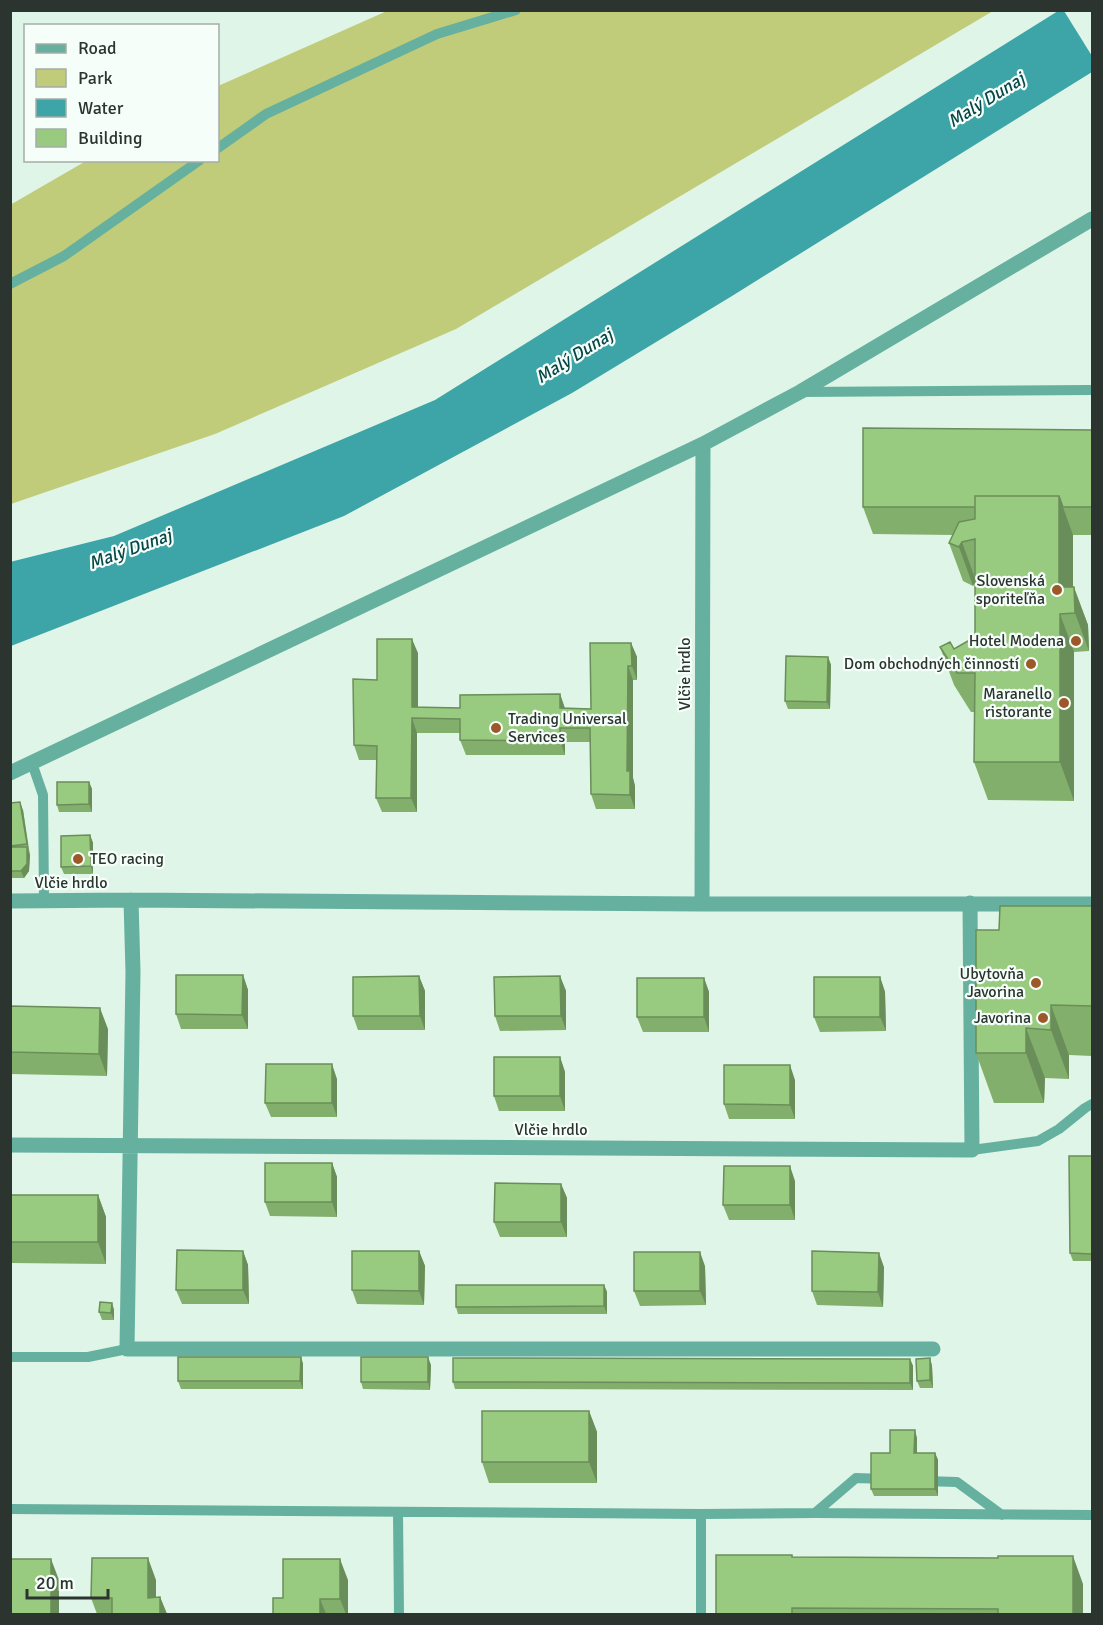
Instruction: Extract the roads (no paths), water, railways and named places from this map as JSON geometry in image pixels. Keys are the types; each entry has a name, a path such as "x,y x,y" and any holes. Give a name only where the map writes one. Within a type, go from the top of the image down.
{"street":[{"path":"10,773 703,444 800,392 1092,219"},
{"name":"Vlčie hrdlo","path":"702,904 703,444"},
{"path":"131,900 127,1349 933,1348"},
{"name":"Vlčie hrdlo","path":"10,901 1092,904"},
{"path":"970,903 972,1150"},
{"name":"Vlčie hrdlo","path":"10,1145 972,1150"}],"lane":[{"path":"219,147 266,114 426,39 516,10"},
{"path":"10,284 64,256 197,162"},
{"path":"800,392 1092,390"},
{"path":"32,763 43,795 45,901"},
{"name":"Vlčie hrdlo","path":"972,1150 1038,1141 1059,1129 1092,1104"},
{"path":"10,1357 88,1357 127,1349"},
{"path":"815,1513 856,1478 890,1480"},
{"path":"912,1480 957,1482 1002,1516"},
{"path":"10,1509 1092,1515"},
{"path":"398,1512 399,1614"},
{"path":"701,1514 701,1614"}],"water":[{"name":"Malý Dunaj","path":"1058,11 1092,11 1092,72 732,296 572,393 344,516 11,646 10,562 114,536 435,400"}],"place":[{"name":"Slovenská sporiteľňa","path":"1057,590"},
{"name":"Hotel Modena","path":"1076,641"},
{"name":"Dom obchodných činností","path":"1031,664"},
{"name":"Maranello ristorante","path":"1064,703"},
{"name":"Trading Universal Services","path":"496,728"},
{"name":"TEO racing","path":"78,859"},
{"name":"Ubytovňa Javorina","path":"1036,983"},
{"name":"Javorina","path":"1043,1018"}]}
